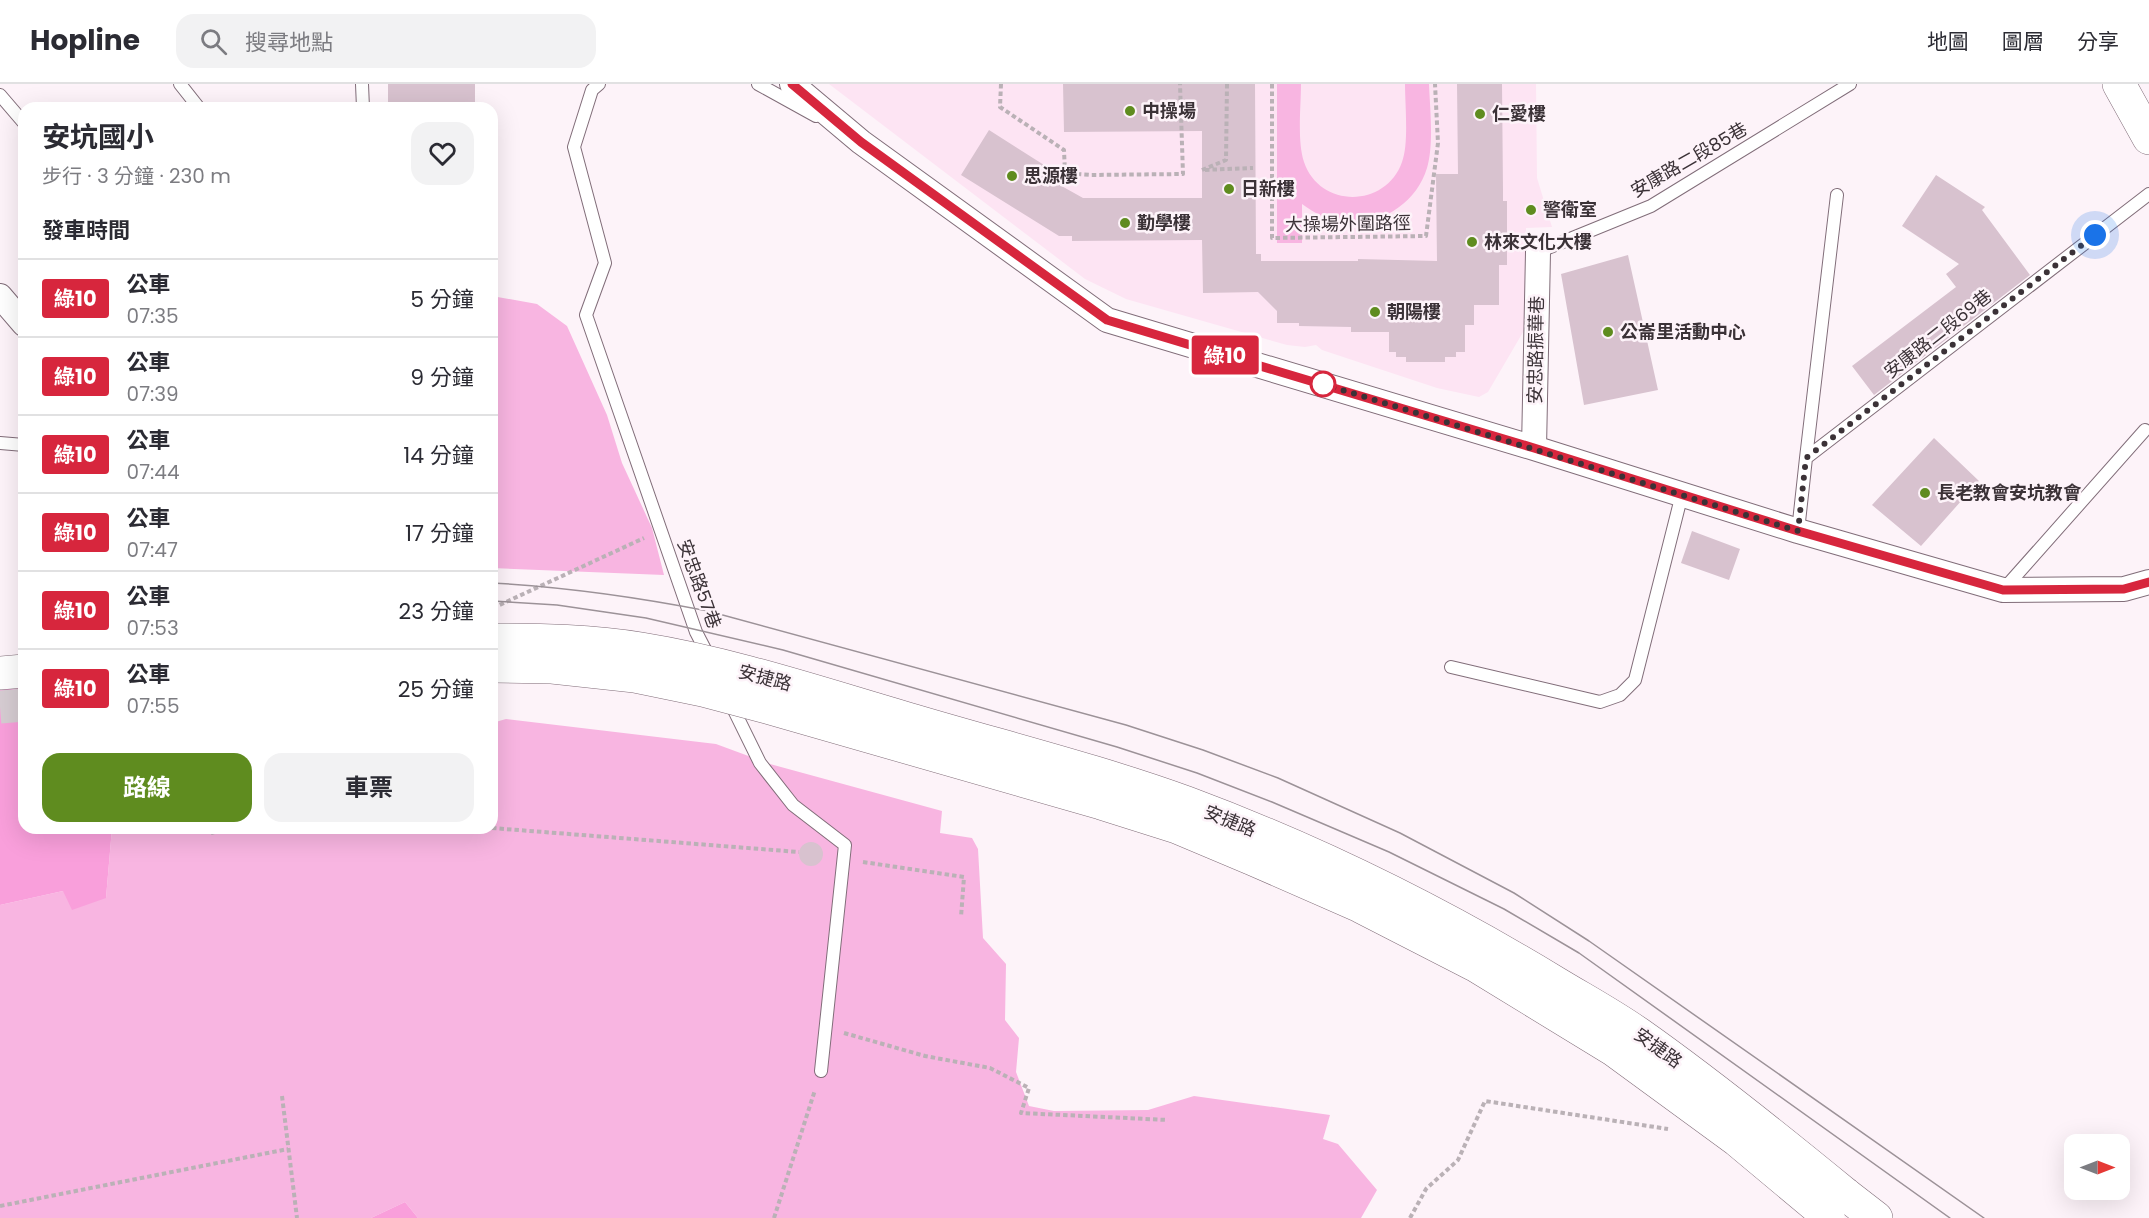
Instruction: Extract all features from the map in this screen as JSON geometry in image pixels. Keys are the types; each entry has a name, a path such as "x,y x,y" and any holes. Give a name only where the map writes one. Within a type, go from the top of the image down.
{"street":[{"path":"792,84 861,142 1107,320 1534,448 1798,531 2003,590 2124,589 2149,582"},
{"path":"2119,84 2149,138"},
{"name":"安忠路振華巷","path":"1534,448 1538,252"},
{"path":"0,296 18,317"},
{"name":"安捷路","path":"498,640 554,640 640,649 708,663 1106,777 1186,803 1262,834 1370,881 1488,942 1637,1032 1750,1116 1834,1209"},
{"name":"安捷路","path":"498,666 552,668 635,676 703,690 1101,803 1177,827 1360,906 1475,965 1614,1050 1834,1209 1876,1218"},
{"path":"0,673 18,672"}],"lane":[{"path":"180,84 194,102"},
{"path":"362,84 363,102"},
{"name":"安忠路57巷","path":"599,84 592,90 574,147 605,263 586,315 696,632 760,763 794,805 845,845 821,1071"},
{"path":"758,84 861,142"},
{"name":"安康路二段85巷","path":"1538,252 1651,206 1850,84"},
{"path":"0,95 18,116"},
{"name":"安康路二段69巷","path":"1806,458 2149,194"},
{"path":"1798,531 1837,195"},
{"path":"2003,590 2145,430"},
{"path":"0,443 18,444"},
{"path":"1451,667 1600,702 1620,695 1635,680 1682,494"}],"path":[{"path":"1000,84 1000,107 1064,150 1065,172 1090,175 1183,174 1180,84"},
{"path":"1227,84 1226,160 1202,170 1253,168"},
{"name":"大操場外圍路徑","path":"1272,84 1272,238 1292,238 1426,236 1438,143 1435,84"},
{"path":"498,606 661,530"},
{"path":"498,828 800,852"},
{"path":"843,859 964,877 961,916"},
{"path":"826,1028 925,1056 990,1068 1029,1088 1021,1113 1168,1120"},
{"path":"774,1218 821,1071"},
{"path":"282,1096 297,1218"},
{"path":"1410,1218 1426,1189 1458,1160 1485,1101 1678,1131"},
{"path":"0,1206 288,1149"}],"shaded area":[{"path":"829,84 1536,84 1537,178 1552,227 1526,228 1526,327 1488,392 1479,397 1437,388 1322,350 1316,345 1305,347 1287,345 1126,299 1085,279"},
{"path":"1277,84 1301,84 1302,154 1312,177 1324,188 1338,195 1353,197 1368,195 1382,188 1394,177 1404,154 1405,84 1429,84 1431,126 1429,159 1420,183 1411,196 1399,207 1385,215 1354,223 1322,216 1302,204 1302,243 1277,243"},
{"path":"498,297 537,304 567,326 607,415 622,463 652,528 664,575 498,568"},
{"path":"18,686 18,834 111,834 106,898 72,910 63,891 0,905 0,688"},
{"path":"506,719 716,744 770,764 942,811 940,833 972,838 978,849 983,938 1006,964 1005,1020 1019,1038 1016,1072 1029,1106 1054,1111 1148,1110 1194,1096 1330,1115 1323,1139 1338,1144 1377,1190 1361,1218 418,1218 405,1202 371,1218 0,1218 0,905 63,891 106,898 111,834 498,834 498,721"},
{"path":"405,1202 418,1218 371,1218"}],"building":[{"path":"388,84 475,84 475,102 388,102"},
{"path":"1063,84 1255,84 1256,254 1261,254 1261,261 1358,261 1358,259 1437,261 1436,174 1458,174 1457,84 1502,84 1503,201 1507,201 1507,265 1499,265 1499,305 1474,305 1474,325 1465,325 1465,352 1456,352 1456,357 1445,357 1445,362 1406,362 1406,357 1396,357 1396,352 1389,352 1389,332 1351,332 1351,327 1299,326 1299,323 1277,323 1277,311 1258,292 1203,293 1202,240 1072,241 1072,236 1059,236 961,175 989,130 1063,177 1058,184 1083,198 1202,198 1202,131 1064,132"},
{"path":"1936,175 1985,207 1982,210 2030,275 1874,395 1852,366 1956,287 1946,274 1959,264 1902,226"},
{"name":"公崙里活動中心","path":"1628,255 1658,390 1584,405 1561,274"},
{"name":"長老教會安坑教會","path":"1934,438 1979,481 1921,546 1872,505"},
{"path":"1692,531 1740,549 1729,580 1681,563"},
{"path":"811,842 816,843 822,849 822,859 816,865 811,866 806,865 800,859 799,854 800,849 806,843"}],"tunnel":[{"path":"0,707 18,706"}],"tram line":[{"path":"498,583 600,593 708,611 1126,725 1278,778 1400,833 1514,893 1589,941 1984,1218"},
{"path":"498,601 557,605 646,618 783,650 1117,747 1197,773 1272,802 1389,852 1504,909 1579,953 1950,1218"}],"bus line":[{"name":"綠10","path":"792,84 861,142 1107,320 1534,448 1798,531 2003,590 2124,589 2149,582"}],"place":[{"name":"中操場","path":"1130,111"},
{"name":"仁愛樓","path":"1480,114"},
{"name":"思源樓","path":"1012,176"},
{"name":"日新樓","path":"1229,189"},
{"name":"警衛室","path":"1531,210"},
{"name":"勤學樓","path":"1125,223"},
{"name":"林來文化大樓","path":"1472,242"},
{"name":"朝陽樓","path":"1375,312"},
{"name":"公崙里活動中心","path":"1608,332"},
{"name":"長老教會安坑教會","path":"1925,493"}],"route":[{"path":"1323,384 1798,531 1806,458 2095,235"}]}
